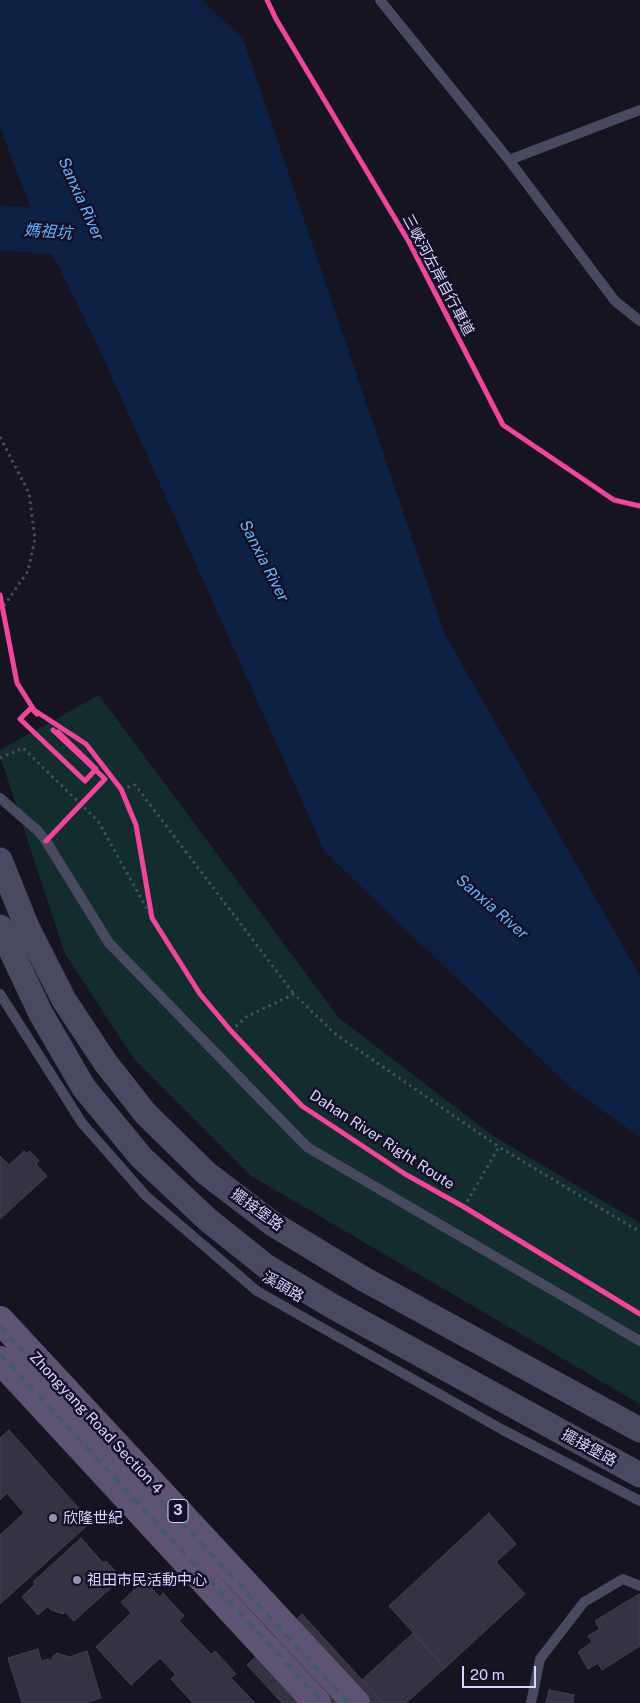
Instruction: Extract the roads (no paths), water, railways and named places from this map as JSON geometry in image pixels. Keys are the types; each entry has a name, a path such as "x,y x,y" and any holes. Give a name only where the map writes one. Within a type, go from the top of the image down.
{"main road":[{"name":"Zhongyang Road Section 4","path":"0,1320 317,1703"},
{"name":"Zhongyang Road Section 4","path":"0,1360 356,1703"}],"street":[{"name":"擺接堡路","path":"0,860 27,927 64,1000 100,1054 145,1112 206,1173 273,1224 362,1278 640,1430"},
{"name":"擺接堡路","path":"0,927 41,1014 84,1088 141,1157 208,1220 267,1267 332,1306 640,1475"}],"lane":[{"path":"380,0 509,160 615,301 640,321"},
{"path":"509,160 640,110"},
{"path":"0,798 46,841 109,943 307,1147 640,1341"},
{"name":"溪頭路","path":"0,994 88,1131 146,1196 257,1291 503,1430 640,1501"},
{"path":"531,1703 540,1659 584,1602 623,1580 640,1586"}],"water":[{"name":"Sanxia River","path":"0,0 202,0 243,39 444,633 640,976 640,1137 572,1089 325,852 98,346 37,223 0,128"}],"waterway":[{"name":"媽祖坑","path":"0,228 96,235"}],"railway":[{"path":"0,1326 349,1703"},
{"path":"0,1354 323,1703"}],"place":[{"name":"欣隆世紀","path":"53,1518"},
{"name":"祖田市民活動中心","path":"77,1580"}]}
